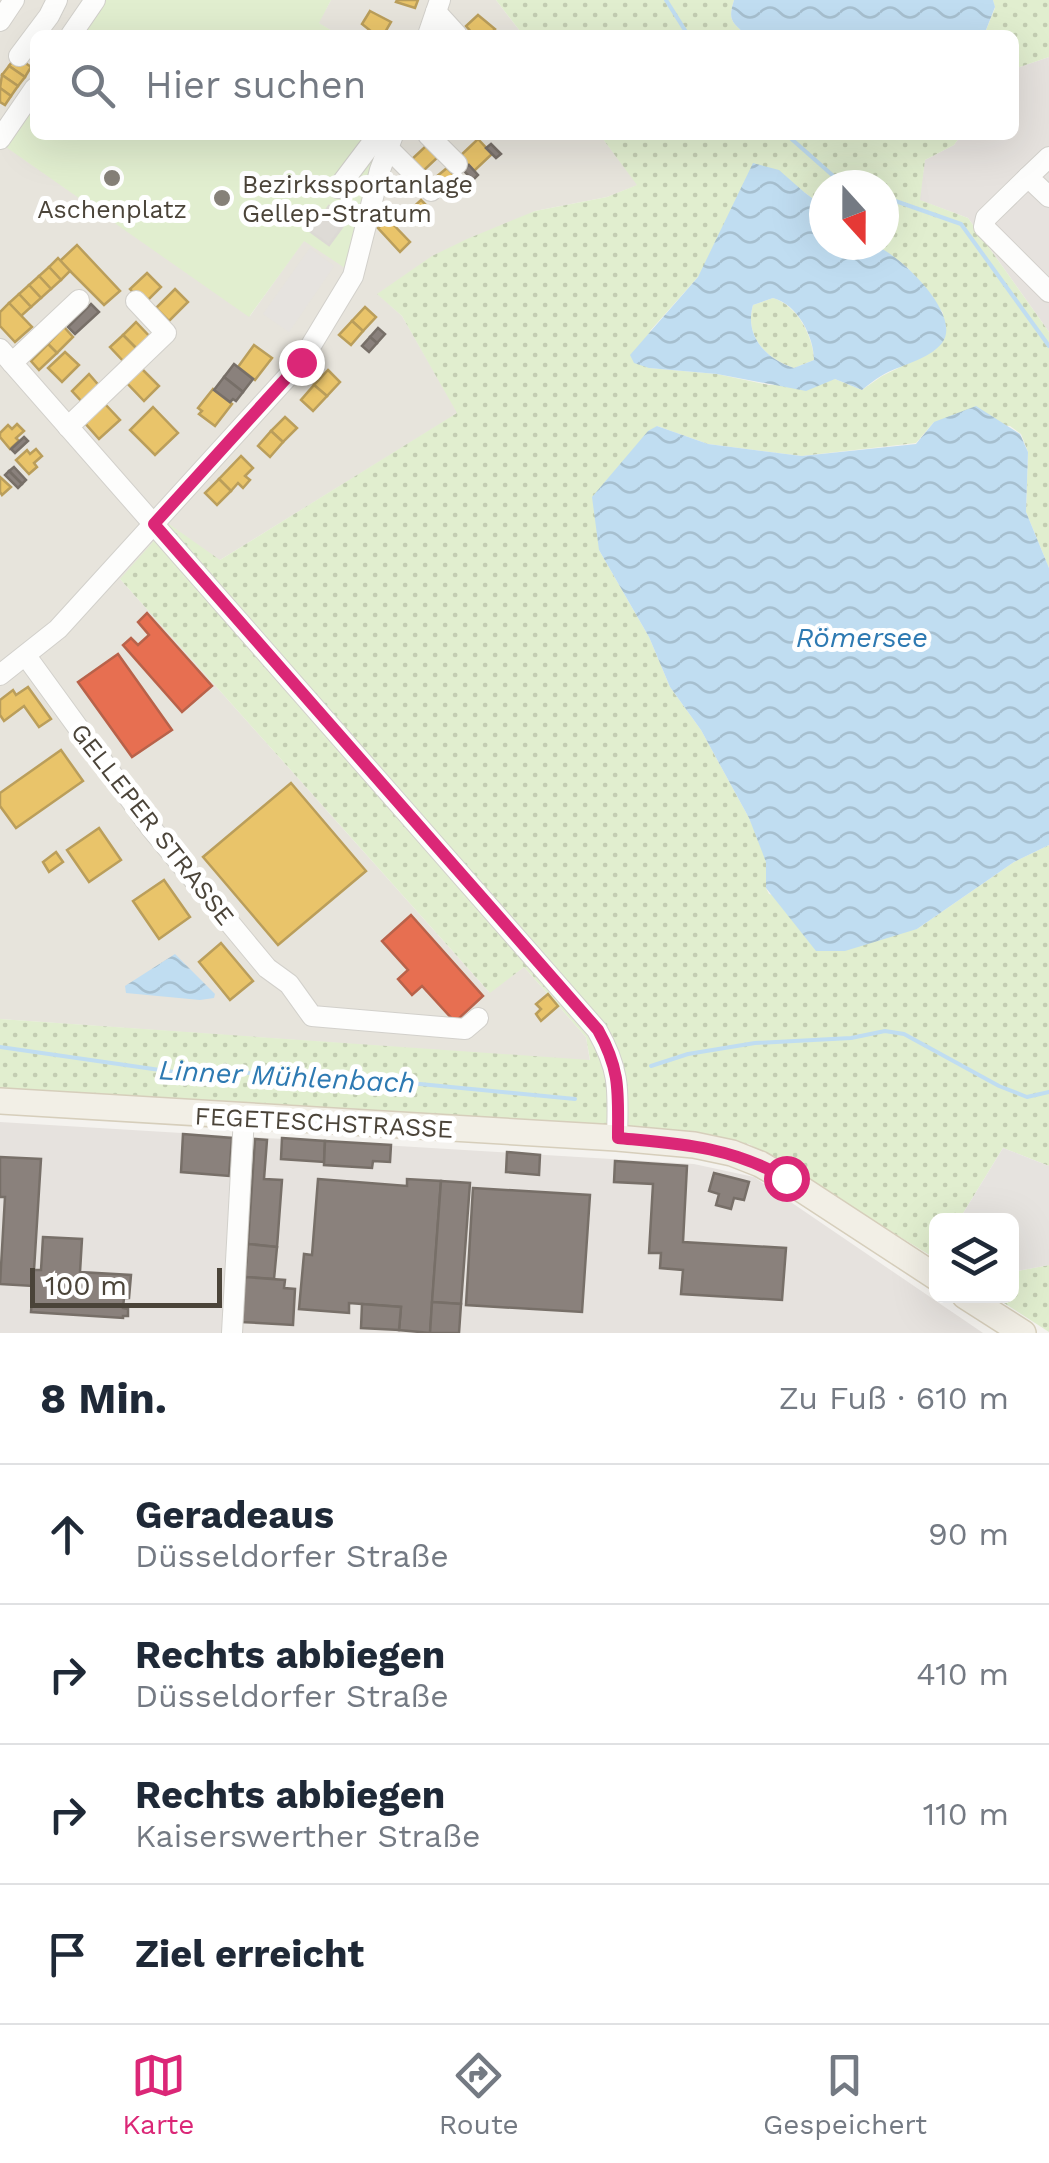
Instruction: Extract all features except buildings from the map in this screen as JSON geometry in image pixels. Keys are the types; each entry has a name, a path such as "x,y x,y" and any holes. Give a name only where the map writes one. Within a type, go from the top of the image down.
{"main road":[{"name":"FEGETESCHSTRASSE","path":"0,1101 694,1145 760,1164 929,1273"},
{"path":"976,1303 1023,1333"}],"street":[{"path":"0,21 14,0"},
{"path":"38,30 57,0"},
{"path":"74,30 95,0"},
{"path":"430,30 438,6"},
{"path":"438,6 454,30"},
{"path":"18,56 30,41"},
{"path":"0,139 30,95"},
{"path":"338,188 386,140"},
{"path":"0,675 58,628 301,362 353,276 387,140"},
{"path":"388,140 431,191"},
{"path":"433,140 457,164"},
{"path":"1049,157 986,218 984,227 1049,292"},
{"path":"1028,177 1049,197"},
{"path":"79,300 6,356 598,1030 617,1074 618,1138"},
{"path":"68,427 166,333 136,302"},
{"name":"GELLEPER STRASSE","path":"26,656 150,828 267,968 290,984 312,1016 465,1029 478,1018"},
{"name":"FEGETESCHSTRASSE","path":"0,1112 32,1104"},
{"path":"232,1333 244,1117"}],"shaded area":[{"path":"0,0 103,0 82,30 30,30 30,105 3,144 250,316 304,240 345,267 382,140 604,140 638,185 607,197 535,211 378,294 402,316 458,413 220,560 120,579 489,992 524,967 586,1037 590,1061 0,1019"},
{"path":"331,0 496,0 519,30 330,30 318,23"},
{"path":"1049,57 1049,332 968,218 919,200 925,160 958,140 1019,140 1019,67"},
{"path":"310,248 334,266 289,332 263,314"},
{"path":"0,1122 694,1164 754,1177 929,1296 929,1303 939,1303 983,1333 0,1333"},
{"path":"1003,1148 1049,1166 1049,1265 1019,1271 1019,1213 963,1213"}],"green space":[{"path":"103,0 331,0 319,23 331,30 82,30"},
{"path":"496,0 734,0 732,20 741,30 519,30"},
{"path":"993,0 1049,0 1049,57 1019,67 1019,30 986,30 995,8"},
{"name":"Bezirkssportanlage Gellep-Stratum","path":"30,105 30,140 382,140 345,268 304,241 249,317 3,145"},
{"path":"604,140 958,140 925,160 920,200 968,218 1049,332 1049,568 1026,512 1028,452 1021,434 1010,426 934,422 916,443 802,456 708,444 657,426 599,550 649,637 670,687 701,730 749,818 763,848 769,894 917,929 1014,862 1049,845 1049,1166 1003,1148 963,1213 929,1213 929,1255 749,1144 657,1128 61,1095 0,1087 0,1019 590,1060 586,1037 524,967 490,993 120,579 169,524 220,560 457,413 402,316 377,294 432,256 535,211 607,197 637,185","holes":["809,170 899,170 897,260 908,268 943,313 935,350 862,390 835,379 769,385 717,374 649,368 650,331 698,277 804,192 809,196"]},
{"path":"773,298 789,307 802,323 811,341 814,360 794,368 775,359 760,345 752,327 753,305"},
{"path":"1049,1265 1049,1332 1004,1303 1019,1303 1019,1271"}],"water":[{"path":"734,0 993,0 995,7 986,30 741,30 732,20"},
{"path":"753,163 779,170 809,196 809,260 898,260 937,303 946,332 942,343 930,354 881,376 862,390 835,379 806,391 717,374 649,368 634,363 630,355 698,277","holes":["773,298 790,307 807,331 814,360 794,368 775,359 760,345 751,316 753,305"]},
{"name":"Römersee","path":"976,406 1020,434 1028,452 1026,512 1049,568 1049,845 1014,862 917,929 845,951 816,951 766,888 766,862 749,818 701,730 670,687 649,637 599,550 592,497 648,431 657,426 708,444 802,456 916,444 934,422"},
{"path":"175,954 215,994 214,998 126,993 125,986"}],"waterway":[{"path":"666,0 685,30"},
{"path":"793,140 827,170"},
{"path":"899,202 961,224 1049,346"},
{"name":"Linner Mühlenbach","path":"651,1066 688,1054 755,1043 851,1038 885,1031 904,1034 1027,1097 1049,1092"},
{"name":"Linner Mühlenbach","path":"0,1047 174,1072 222,1069 303,1081 337,1076 388,1084 575,1099"}],"place":[{"name":"Aschenplatz","path":"112,178"},
{"name":"Bezirkssportanlage Gellep-Stratum","path":"222,198"}],"route":[{"path":"301,362 154,524 598,1030 617,1074 618,1138 732,1153 786,1178"}]}
